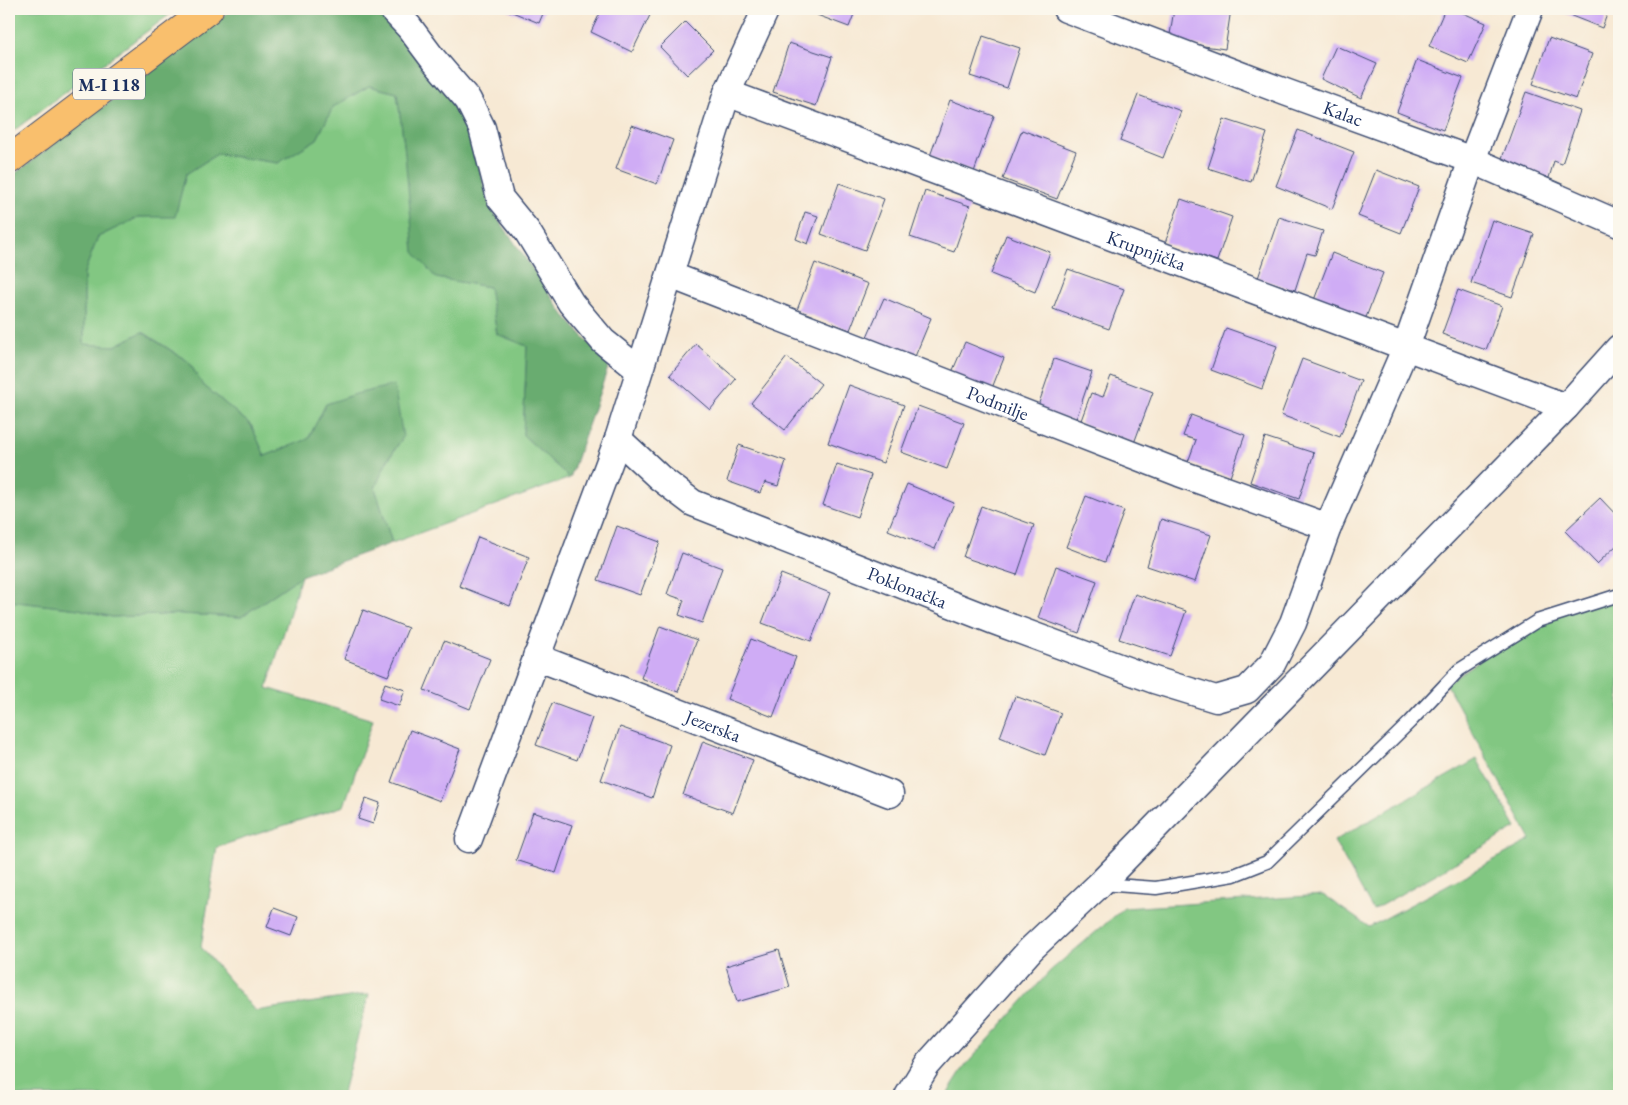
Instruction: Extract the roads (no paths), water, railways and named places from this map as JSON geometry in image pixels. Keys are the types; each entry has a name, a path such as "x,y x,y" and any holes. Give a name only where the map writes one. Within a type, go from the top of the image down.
{"main road":[{"name":"M-I 118","path":"9,160 209,9"}],"street":[{"path":"392,9 410,27 433,60 468,100 482,128 500,198 527,231 571,303 603,341 639,370"},
{"path":"469,839 618,439 727,92 766,9"},
{"name":"Kalac","path":"1066,9 1472,160 1619,224"},
{"path":"1328,527 1406,347 1472,160 1530,9"},
{"name":"Krupnjička","path":"727,92 1566,407"},
{"name":"Podmilje","path":"670,276 1179,473 1328,527"},
{"path":"908,1096 928,1066 1032,949 1100,884 1566,407 1619,348"},
{"name":"Poklonačka","path":"618,439 660,478 693,503 994,621 1154,680 1216,699 1247,690 1272,664 1293,623 1328,527"},
{"name":"Jezerska","path":"536,657 890,794"}],"lane":[{"path":"1100,884 1156,888 1234,875 1267,862 1410,722 1459,670 1537,621 1619,595"}]}
